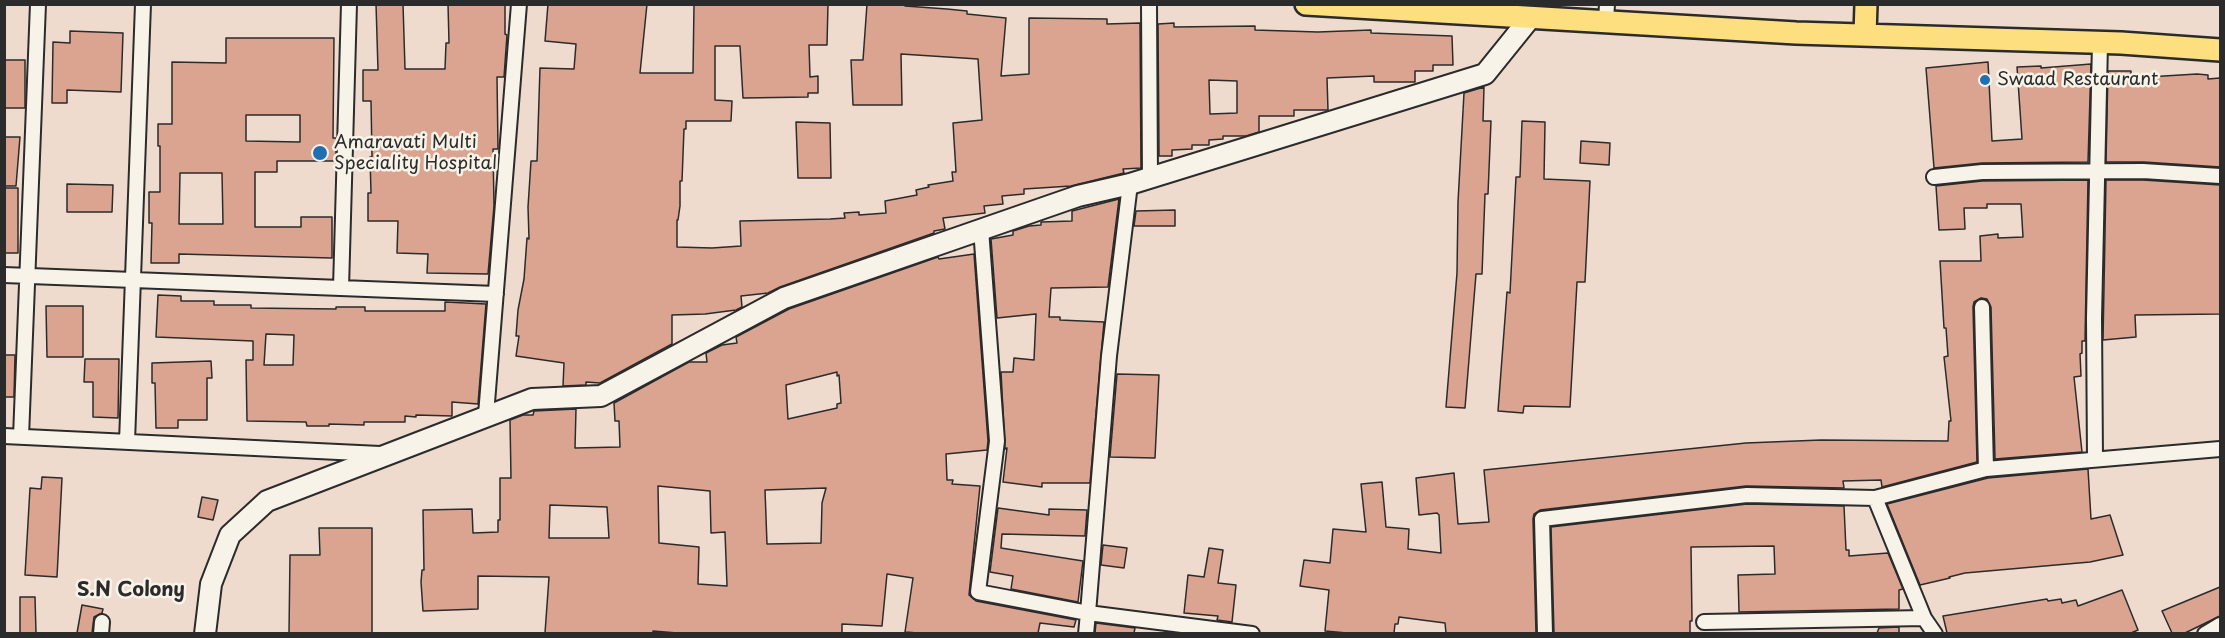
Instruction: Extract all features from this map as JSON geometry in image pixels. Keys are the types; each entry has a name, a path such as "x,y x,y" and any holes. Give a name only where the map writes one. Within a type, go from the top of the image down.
{"main road":[{"path":"1305,4 1391,7 1531,17 1607,13 1865,35 2100,43 2220,50"},
{"path":"1865,35 1866,4"},
{"path":"205,633 211,584 230,535 267,501 384,454 532,399 601,396 784,298 1078,196 1130,184 1485,74 1531,17"}],"street":[{"path":"21,437 38,4"},
{"path":"127,442 143,4"},
{"path":"341,288 349,4"},
{"path":"486,415 519,4"},
{"path":"1149,4 1150,177"},
{"path":"2095,459 2094,318 2100,43"},
{"path":"1934,177 1982,172 2143,171 2220,176"},
{"path":"1086,633 1109,356 1130,184"},
{"path":"981,229 998,441 978,592 1088,613 1251,633"},
{"path":"4,275 496,294"},
{"path":"1982,307 1986,470"},
{"path":"4,436 384,454"},
{"path":"1545,633 1542,519 1747,495 1875,498 1986,470 2220,449"},
{"path":"1875,498 1924,618 1935,633"},
{"path":"1704,622 1924,618"},
{"path":"2205,633 2220,625"}],"building":[{"path":"376,4 403,4 405,69 445,69 446,43 449,43 448,4 505,4 505,34 507,35 504,77 497,77 498,149 493,149 494,206 488,274 427,273 428,254 397,253 398,221 368,221 368,193 371,193 370,157 372,157 371,101 363,101 363,70 378,70"},
{"path":"548,4 647,4 640,73 693,73 694,4 828,4 827,45 809,45 810,77 818,76 818,93 808,93 808,97 743,98 740,46 715,46 715,100 732,101 731,121 686,121 677,220 677,247 741,246 740,221 830,219 845,218 844,213 859,212 859,215 886,213 885,201 917,195 916,190 929,187 928,185 953,181 952,172 956,172 953,123 982,120 978,59 901,54 902,105 853,105 851,60 863,60 867,4 905,4 905,6 967,11 967,14 1006,18 1001,76 1029,74 1029,18 1107,19 1107,24 1140,23 1141,168 1123,169 1124,173 1071,186 1024,189 1024,194 1002,196 1003,204 984,206 985,213 943,218 945,229 934,231 934,233 768,293 741,296 742,307 736,310 672,315 672,344 600,383 586,382 586,385 563,386 564,363 516,356 519,336 516,336 518,310 524,279 527,238 529,239 528,207 531,161 537,161 540,68 574,69 576,44 545,41"},
{"path":"1174,23 1174,27 1255,26 1255,30 1318,32 1371,30 1371,33 1452,36 1453,65 1433,65 1433,71 1415,71 1415,82 1374,82 1374,76 1327,78 1328,110 1294,110 1294,116 1259,116 1259,132 1246,136 1223,136 1223,139 1209,140 1209,145 1192,145 1192,149 1172,150 1172,156 1159,156 1158,24","holes":["1209,80 1237,81 1237,113 1210,114"]},
{"path":"70,31 123,33 121,92 67,90 67,103 52,103 53,42 70,43"},
{"path":"226,38 334,38 333,138 336,138 336,161 277,161 277,172 255,172 255,227 301,227 301,217 332,217 332,258 179,254 179,263 151,263 152,223 149,223 149,192 160,192 158,124 172,124 172,62 226,63","holes":["246,115 300,115 300,142 246,141","180,173 222,173 223,224 179,224"]},
{"path":"4,60 25,60 25,108 4,108"},
{"path":"1988,62 1992,141 2022,139 2017,67 2041,66 2041,68 2091,64 2088,162 1982,163 1934,168 1926,68"},
{"path":"2108,71 2131,71 2131,78 2197,74 2208,75 2208,79 2220,78 2220,167 2106,162"},
{"path":"1484,87 1483,121 1491,121 1482,274 1476,274 1465,408 1446,407 1457,273 1464,93"},
{"path":"1522,121 1545,122 1544,179 1590,181 1585,282 1577,282 1570,407 1524,406 1523,413 1498,411 1507,292 1510,293 1516,177 1520,177"},
{"path":"796,122 830,123 831,178 798,178"},
{"path":"4,137 20,137 16,186 4,186"},
{"path":"1581,141 1610,143 1609,165 1580,163"},
{"path":"2088,180 2085,341 2082,341 2082,353 2080,354 2081,376 2074,377 2082,452 1995,459 1991,307 1987,299 1981,298 1974,302 1973,307 1977,462 1882,487 1881,480 1843,481 1844,488 1746,486 1540,510 1534,514 1533,519 1536,633 1446,633 1445,623 1399,617 1394,633 1325,631 1329,590 1300,586 1304,560 1330,563 1333,529 1366,532 1361,484 1382,482 1386,527 1409,529 1408,549 1441,553 1439,515 1437,513 1419,515 1416,478 1454,473 1458,524 1489,522 1484,470 1746,443 1821,440 1948,441 1949,421 1951,421 1944,357 1948,356 1940,261 1981,261 1980,236 1998,234 1998,238 2023,237 2021,204 1987,204 1987,208 1964,208 1965,229 1939,230 1936,186 1982,181"},
{"path":"2106,180 2220,185 2220,314 2135,315 2136,337 2103,340"},
{"path":"67,184 113,185 112,212 67,212"},
{"path":"4,188 18,188 18,253 4,253"},
{"path":"1119,199 1108,287 1051,288 1049,317 1060,317 1060,320 1104,322 1090,483 1042,483 1042,487 1003,482 1007,448 1005,449 1001,372 1013,372 1014,358 1034,360 1036,314 997,318 991,239 1013,235 1013,231 1041,225 1041,222 1072,221 1072,211"},
{"path":"1175,210 1175,226 1134,226 1136,211"},
{"path":"974,254 987,450 946,454 947,480 953,480 952,484 980,486 969,595 976,601 1076,620 1074,627 1040,623 1038,633 905,632 913,578 887,574 882,626 842,624 842,633 653,631 653,633 545,633 549,577 478,576 478,609 423,611 421,582 422,570 424,570 423,510 472,509 473,533 498,532 500,478 511,478 510,420 523,415 533,415 534,411 576,409 575,448 620,447 619,421 615,421 614,403 689,362 707,362 706,353 722,345 737,343 736,337 789,309 938,257 939,259","holes":["837,372 841,403 837,404 837,408 788,419 786,385","658,486 710,491 711,533 725,532 727,586 698,584 699,547 659,543","826,488 822,503 821,543 767,544 765,490","550,505 607,507 609,538 549,538"]},
{"path":"158,295 181,296 181,301 214,301 214,305 251,305 251,308 365,307 365,311 445,311 445,302 486,304 478,404 452,402 452,416 405,416 405,422 307,426 306,422 247,421 246,360 253,360 253,341 156,337","holes":["266,334 294,335 293,365 264,365"]},
{"path":"46,306 83,306 83,357 47,357"},
{"path":"4,355 15,355 14,397 4,397"},
{"path":"85,359 119,359 118,418 93,417 93,382 84,382"},
{"path":"211,361 212,378 207,378 207,420 178,420 178,428 156,428 152,363"},
{"path":"1117,374 1159,375 1155,458 1110,457"},
{"path":"2088,469 2091,519 2110,515 2123,555 2090,562 1965,573 1920,585 1887,504 1988,478"},
{"path":"42,477 62,478 57,577 25,575 30,488 41,489"},
{"path":"202,497 218,500 213,520 198,517"},
{"path":"1747,504 1844,506 1846,550 1849,550 1849,556 1888,553 1903,589 1899,590 1899,609 1739,612 1738,575 1775,574 1774,546 1691,547 1692,621 1690,621 1690,633 1554,633 1551,527"},
{"path":"998,508 1049,515 1049,509 1087,510 1085,536 1002,534 1001,548 1083,561 1078,602 1011,589 1013,576 990,572"},
{"path":"319,528 372,528 372,633 289,633 290,555 320,555"},
{"path":"1103,545 1127,548 1124,568 1101,565"},
{"path":"1209,548 1223,550 1218,583 1236,585 1232,622 1217,620 1218,616 1184,613 1188,575 1204,577"},
{"path":"2220,587 2220,616 2185,633 2172,633 2162,611"},
{"path":"2122,590 2138,630 2131,633 1947,633 1943,616 2047,599 2048,601 2061,599 2062,603 2076,600 2078,606"},
{"path":"20,597 35,597 36,633 20,633"},
{"path":"82,605 103,609 102,613 94,617 92,633 77,633"},
{"path":"1096,623 1135,628 1134,633 1095,633"},
{"path":"1899,627 1899,633 1877,633 1879,628"}],"place":[{"name":"Swaad Restaurant","path":"1985,80"},
{"name":"Amaravati Multi Speciality Hospital","path":"320,153"}],"district":[{"name":"S.N Colony","path":"131,590"}]}
